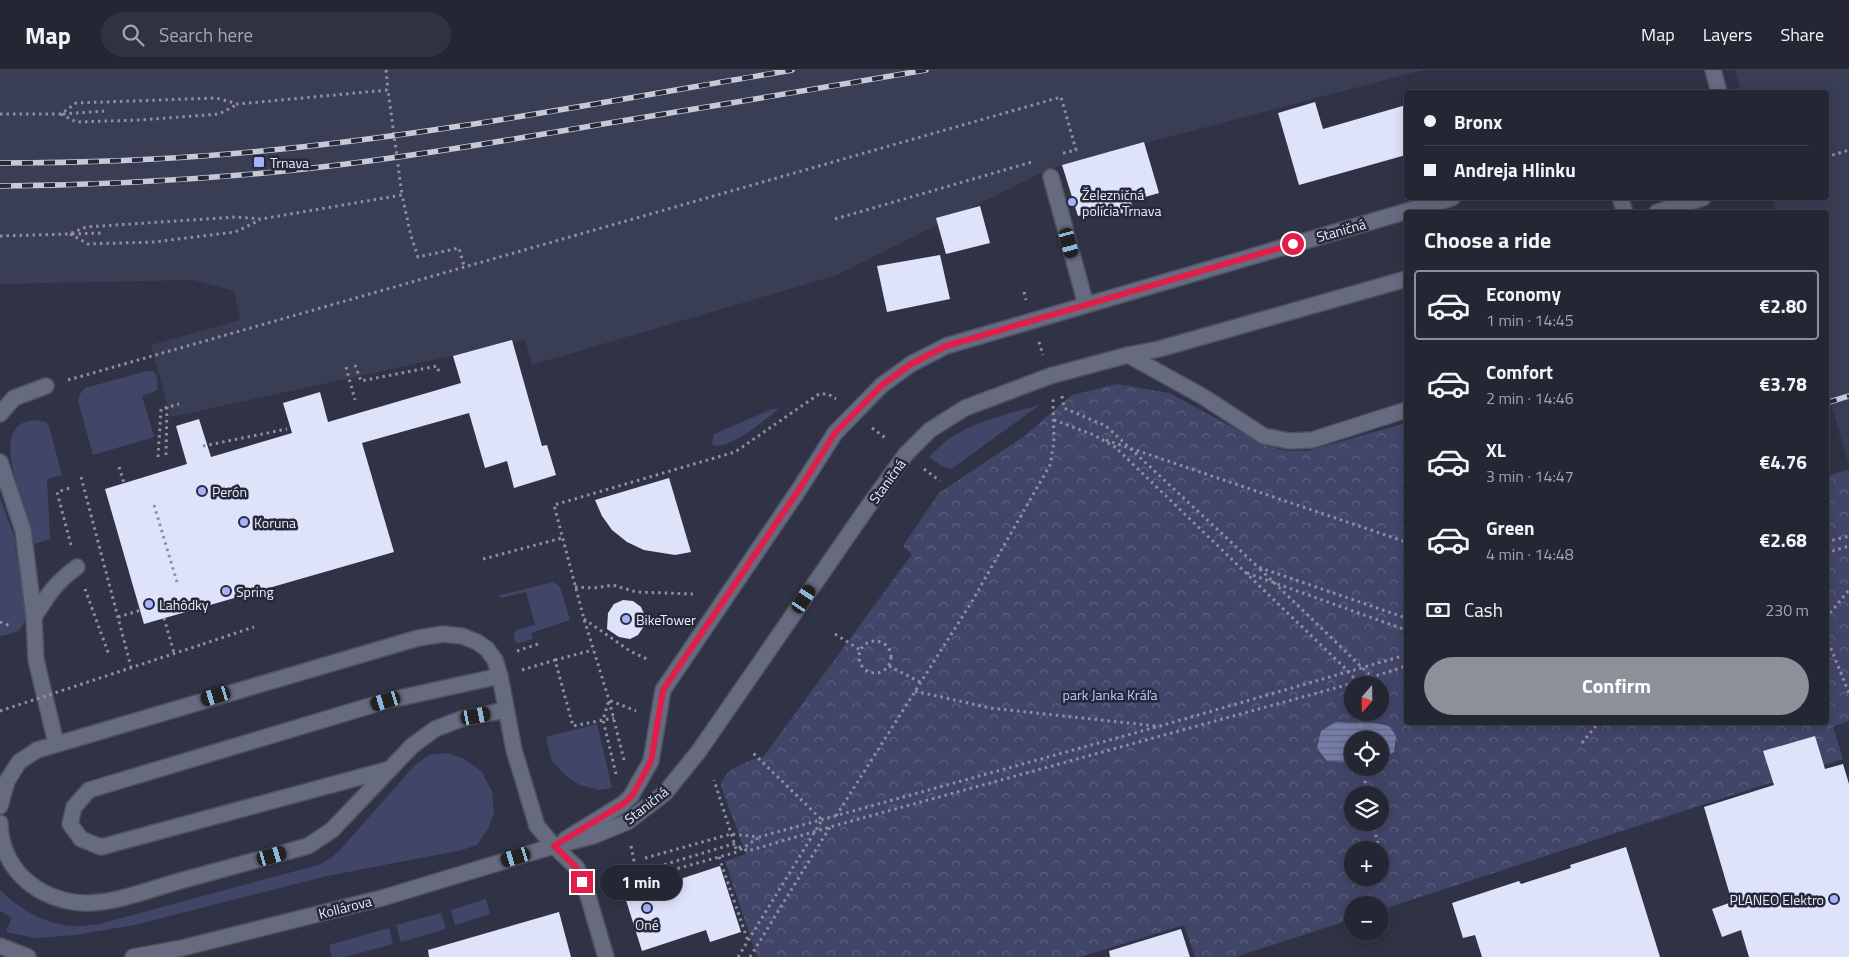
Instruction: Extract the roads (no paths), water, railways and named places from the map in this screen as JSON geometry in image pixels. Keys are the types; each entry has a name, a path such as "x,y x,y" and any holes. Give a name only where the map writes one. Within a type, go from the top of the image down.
{"street":[{"path":"1713,70 1718,90"},
{"path":"1051,177 1086,304"},
{"name":"Staničná","path":"1411,210 1445,200"},
{"path":"1676,210 1699,200"},
{"name":"Staničná","path":"554,846 623,804 632,796 651,761 663,690 800,488 835,433 882,385 911,364 946,346 1404,212"},
{"name":"Staničná","path":"554,846 593,836 626,822 665,793 699,751 906,454 930,430 965,408 1050,376 1128,355 1159,349 1404,280"},
{"path":"1128,355 1202,396 1264,436 1288,441 1312,440 1404,411"},
{"path":"0,414 14,398 46,386"},
{"path":"0,462 23,530 34,617 36,660 56,743"},
{"path":"34,617 52,588 77,567"},
{"path":"0,806 7,781 18,762 37,750 56,743 409,640 443,634 462,636 477,642 487,649 495,660 500,676 514,750 537,826 577,868 588,896 606,957"},
{"path":"390,769 101,847 81,839 70,824 74,807 88,790 386,701 500,676"},
{"path":"0,823 0,834 8,858 20,875 44,894 74,902 109,901 308,846 332,830 412,746 435,729 462,719 506,710"},
{"name":"Kollárova","path":"133,957 182,948 382,898 554,846"},
{"path":"0,946 28,957"}],"railway":[{"path":"0,163 150,159 240,153 379,138 517,117 792,70"},
{"path":"0,186 185,179 333,166 484,144 926,70"},
{"path":"1829,402 1849,396"}],"place":[{"name":"Trnava","path":"259,162"},
{"name":"Železničná polícia Trnava","path":"1072,202"},
{"name":"Perón","path":"202,491"},
{"name":"Koruna","path":"244,522"},
{"name":"Spring","path":"226,591"},
{"name":"Lahôdky","path":"149,604"},
{"name":"BikeTower","path":"626,619"},
{"name":"PLANEO Elektro","path":"1834,899"},
{"name":"Oné","path":"647,908"}],"park label":[{"name":"park Janka Kráľa","path":"1110,694"}]}
